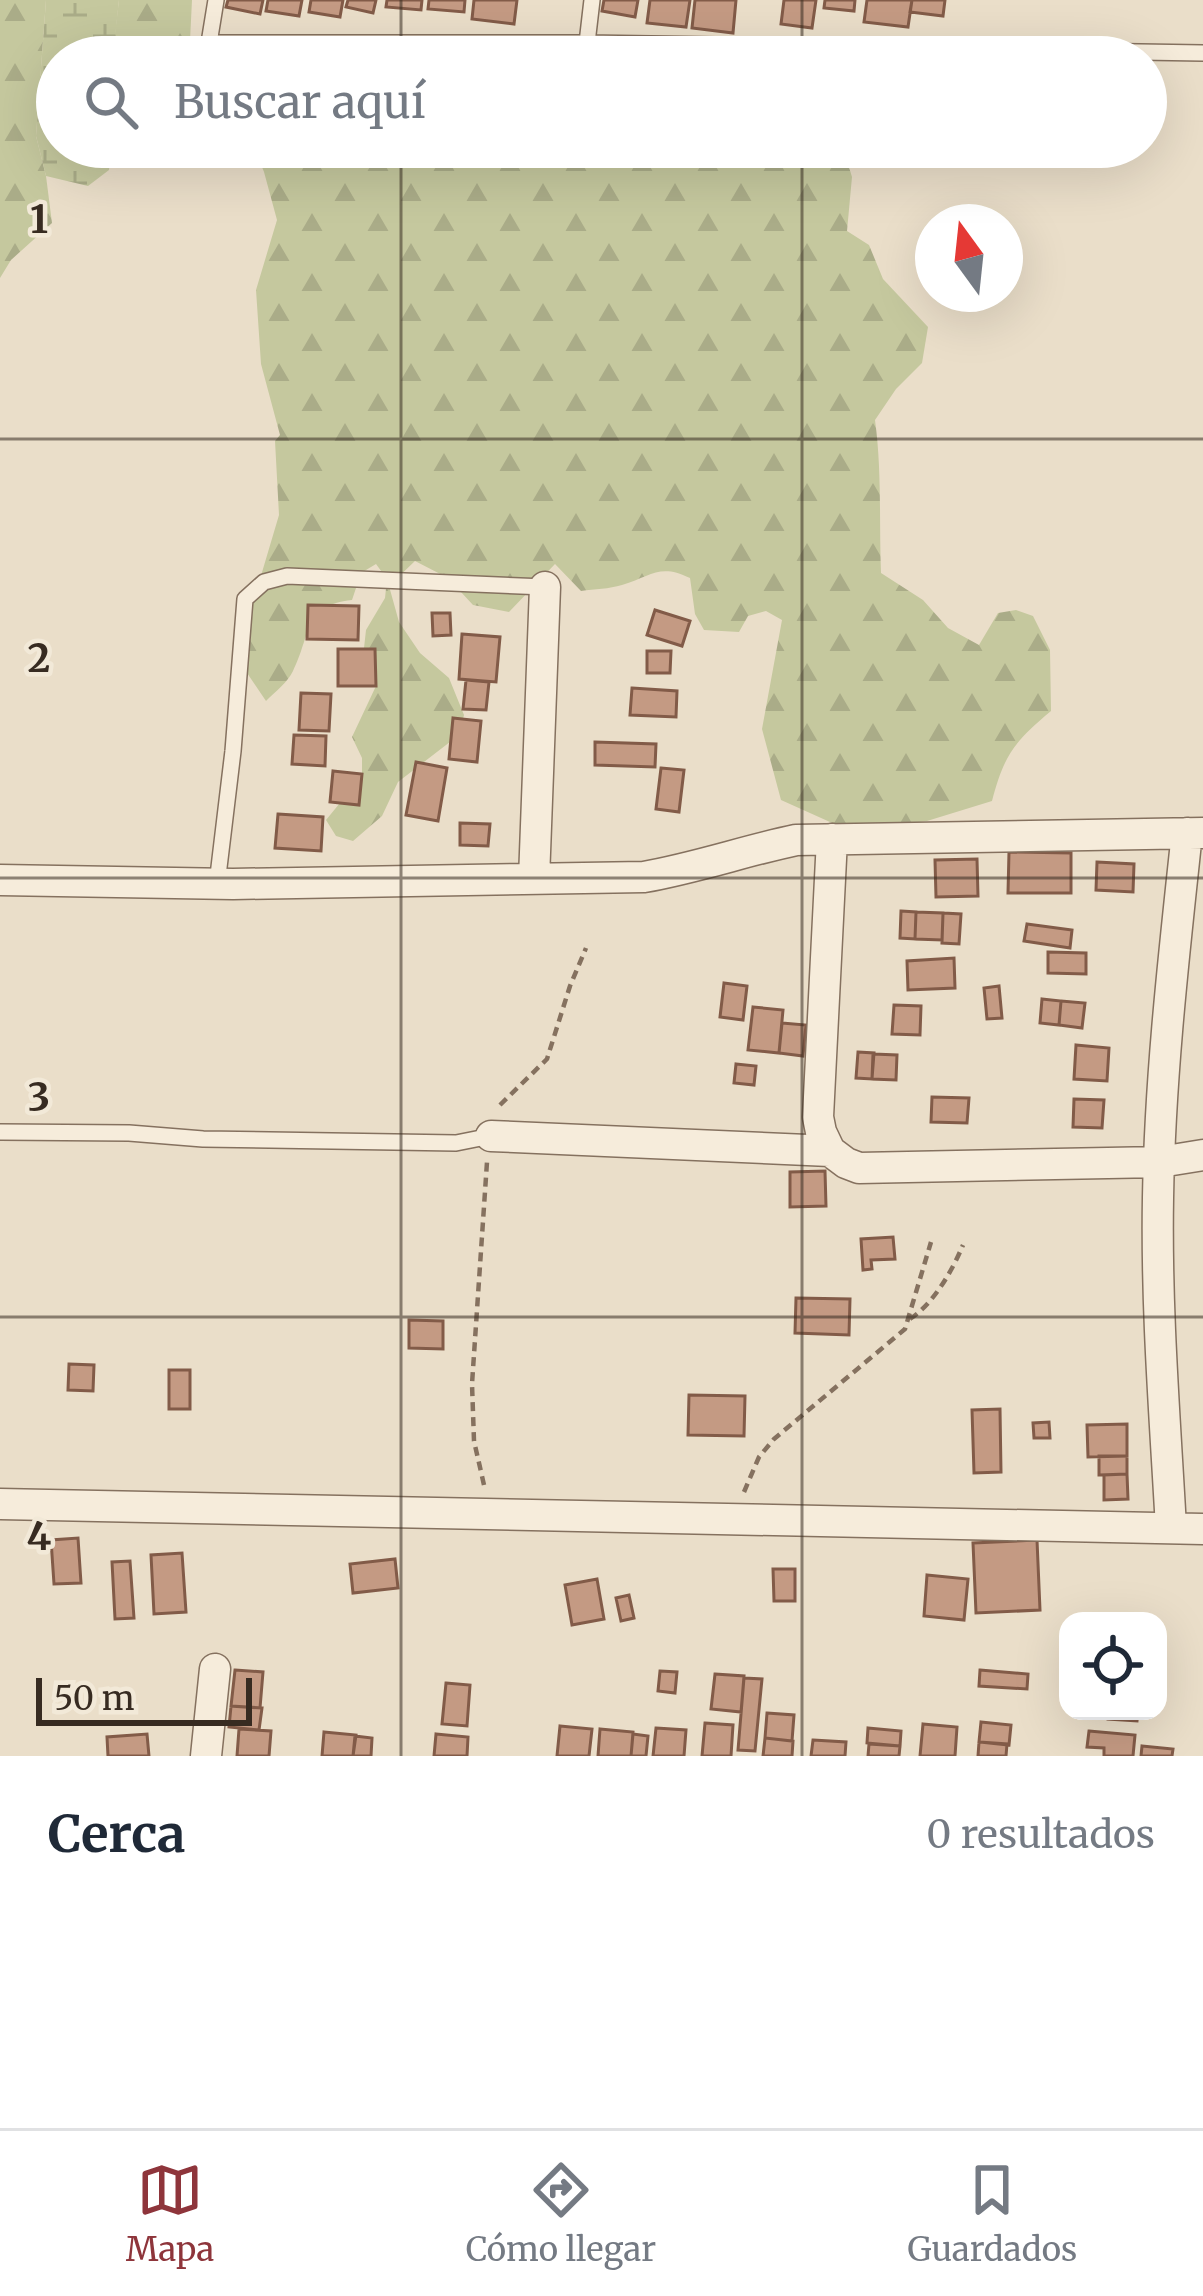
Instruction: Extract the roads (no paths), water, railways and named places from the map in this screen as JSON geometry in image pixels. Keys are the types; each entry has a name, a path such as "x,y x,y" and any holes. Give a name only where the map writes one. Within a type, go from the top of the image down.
{"street":[{"path":"534,879 544,586"},
{"path":"0,880 217,884 644,877 796,840 1195,833 1170,989 1158,1198 1160,1347 1171,1528"},
{"path":"832,839 818,1117 830,1151 859,1168 904,1169 1160,1162 1203,1155"},
{"path":"490,1136 830,1151"},
{"path":"0,1504 1203,1529"},
{"path":"206,1756 215,1669"}],"lane":[{"path":"209,36 216,0"},
{"path":"588,36 592,0"},
{"path":"1167,51 1203,52"},
{"path":"217,884 245,599 264,582 287,576 544,586"},
{"path":"0,1132 456,1143 490,1136"}]}
